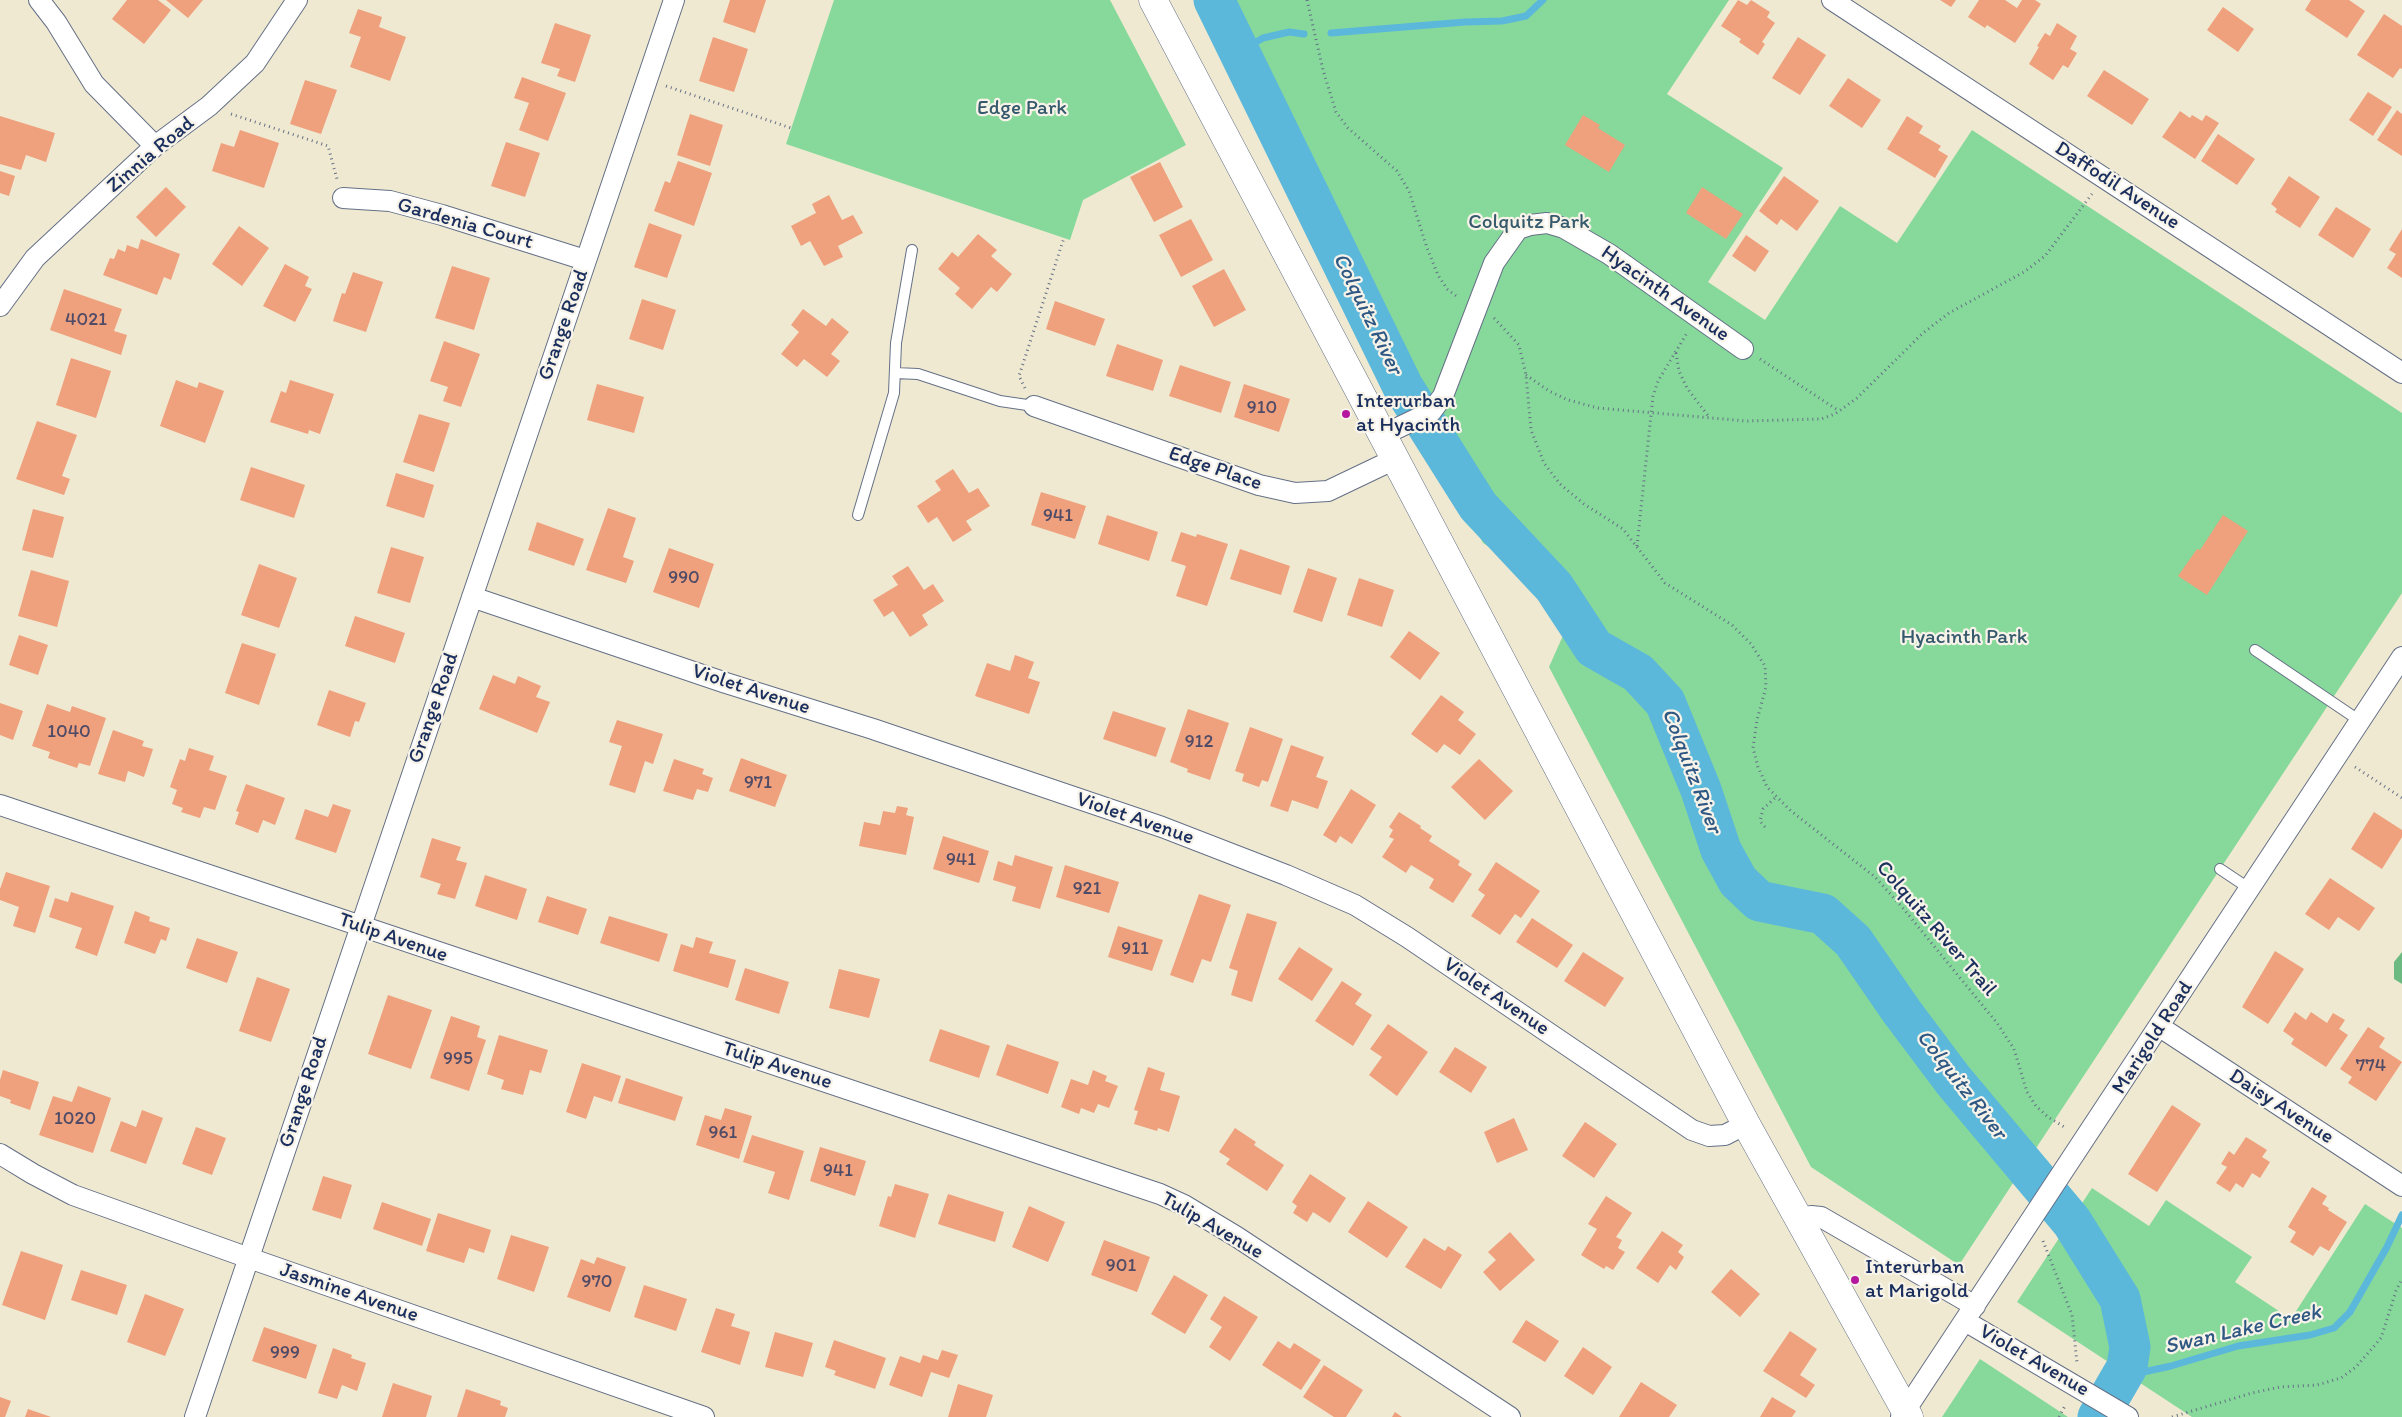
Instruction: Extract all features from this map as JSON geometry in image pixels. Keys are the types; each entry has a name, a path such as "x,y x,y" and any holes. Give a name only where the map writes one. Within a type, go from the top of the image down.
{"main road":[{"path":"1153,0 1746,1124 1905,1415"}],"street":[{"path":"39,0 56,22 94,84 155,146"},
{"name":"Zinnia Road","path":"0,306 35,258 155,146 210,106 255,62 297,0"},
{"name":"Grange Road","path":"196,1417 359,927 674,0"},
{"name":"Daffodil Avenue","path":"1832,0 2402,373"},
{"name":"Gardenia Court","path":"343,198 390,201 442,215 585,260"},
{"name":"Hyacinth Avenue","path":"1383,435 1423,416 1443,396 1494,263 1506,243 1518,230 1530,224 1547,223 1564,228 1609,254 1744,348"},
{"name":"Edge Place","path":"1034,406 1259,485 1295,493 1328,491 1395,458"},
{"name":"Violet Avenue","path":"472,597 726,683 911,741 1162,827 1286,874 1355,905 1407,937 1692,1130 1709,1136 1725,1135 1746,1124"},
{"name":"Marigold Road","path":"1905,1415 1970,1313 2402,657"},
{"name":"Tulip Avenue","path":"0,805 359,927 1160,1194 1184,1205 1237,1237 1510,1417"},
{"name":"Daisy Avenue","path":"2160,1027 2402,1186"},
{"name":"Jasmine Avenue","path":"0,1154 73,1195 704,1417"},
{"name":"Violet Avenue","path":"1799,1223 1811,1216 1821,1217 1970,1313 2076,1385 2122,1413"}],"lane":[{"path":"858,515 894,393 896,343 912,250"},
{"path":"895,373 918,374 1000,400 1034,406"},
{"path":"2255,650 2360,721"},
{"path":"2220,869 2250,889"}],"path":[{"name":"Colquitz River Trail","path":"1307,0 1323,70 1336,112 1348,128 1397,171 1409,191 1427,248 1438,275 1447,289 1502,325 1519,345 1526,374 1531,430 1544,463 1560,484 1584,504 1623,529 1637,546 1652,570 1664,582 1732,626 1751,644 1764,666 1766,687 1757,720 1753,748 1758,767 1767,787 1791,811 1874,877 1902,907 1997,1023 2014,1049 2027,1092 2036,1106 2048,1117 2086,1139"},
{"path":"647,80 791,128"},
{"path":"210,106 328,146 343,198"},
{"path":"1526,374 1549,391 1568,400 1598,408 1746,421 1821,419 1839,411 1877,380 1923,334 1949,313 1984,292 2024,272 2045,256 2067,231 2104,178"},
{"path":"1034,406 1019,376 1064,238"},
{"path":"1637,546 1651,413 1658,381 1698,316"},
{"path":"1744,348 1839,411"},
{"path":"1676,352 1679,371 1687,388 1709,418"},
{"path":"2337,756 2402,798"},
{"path":"1765,827 1760,821 1762,809 1776,796"},
{"path":"2041,1235 2072,1315 2078,1368 2076,1385"},
{"path":"2172,1417 2252,1393 2280,1387 2317,1386 2341,1378 2356,1367 2381,1338 2396,1290 2402,1279"}],"green space":[{"name":"Edge Park","path":"834,0 1110,0 1186,145 1083,200 1070,240 786,144"},
{"name":"Hyacinth Park","path":"1198,0 1729,0 1667,94 1783,168 1708,282 1765,320 1840,206 1897,243 1972,130 2402,413 2402,593 1959,1265 1811,1167 1549,667 1577,604 1483,543"},
{"path":"2402,952 2402,984 2394,979 2394,962"},
{"path":"2092,1188 2149,1226 2166,1200 2252,1257 2235,1282 2291,1319 2365,1204 2402,1228 2402,1417 2192,1417 2017,1302"},
{"path":"1980,1359 2068,1417 1942,1417"}],"building":[{"path":"127,0 158,0 171,10 144,44 112,19"},
{"path":"166,0 203,0 188,18"},
{"path":"730,0 766,0 755,33 723,22"},
{"path":"1738,0 1747,5 1751,0 1770,12 1767,17 1775,23 1762,42 1765,44 1758,55 1739,42 1741,39 1721,26"},
{"path":"1940,0 1956,0 1951,7"},
{"path":"1979,0 2005,0 2017,8 2022,0 2035,0 2041,4 2015,43 1987,25 1985,28 1968,17"},
{"path":"2311,0 2349,0 2365,11 2347,38 2305,10"},
{"path":"2223,7 2254,29 2238,52 2207,30"},
{"path":"358,9 382,17 379,27 406,37 390,81 350,67 361,37 349,33"},
{"path":"2384,14 2402,26 2402,69 2400,68 2393,78 2357,55"},
{"path":"555,23 591,35 575,82 557,76 560,69 541,63"},
{"path":"2057,23 2077,36 2070,49 2077,53 2068,68 2063,65 2053,80 2029,64 2045,33 2050,36"},
{"path":"713,37 748,49 734,92 699,81"},
{"path":"1798,37 1826,55 1800,95 1772,78"},
{"path":"2104,70 2149,99 2132,125 2087,96"},
{"path":"522,77 566,93 548,141 519,130 529,103 514,98"},
{"path":"1848,78 1881,100 1862,128 1829,106"},
{"path":"305,80 337,90 321,134 290,124"},
{"path":"2368,92 2392,107 2373,136 2349,120"},
{"path":"2397,110 2402,114 2402,156 2377,140"},
{"path":"2180,111 2190,118 2192,115 2202,121 2206,115 2219,123 2195,159 2162,137"},
{"path":"690,114 723,125 710,166 677,155"},
{"path":"1583,115 1600,125 1598,128 1625,145 1609,172 1565,145"},
{"path":"0,116 55,133 46,162 26,155 21,170 0,164"},
{"path":"1907,116 1923,126 1919,133 1941,146 1938,150 1948,156 1935,178 1887,149"},
{"path":"240,130 279,143 264,188 212,171 221,143 234,147"},
{"path":"2218,134 2255,159 2237,185 2201,161"},
{"path":"506,142 540,153 525,197 491,186"},
{"path":"678,161 712,173 694,226 654,211 665,181 670,183"},
{"path":"1160,162 1183,207 1154,222 1130,177"},
{"path":"0,171 15,176 9,196 0,193"},
{"path":"1784,176 1819,201 1797,231 1781,219 1777,225 1759,211"},
{"path":"2289,176 2320,197 2300,228 2275,212 2277,209 2271,204"},
{"path":"166,187 186,207 156,237 136,217"},
{"path":"1702,187 1743,214 1726,239 1686,213"},
{"path":"829,195 842,220 853,215 863,233 838,246 843,257 824,266 810,241 801,246 791,226 816,213 812,204"},
{"path":"2336,207 2371,229 2353,258 2318,235"},
{"path":"1191,219 1213,260 1181,277 1159,235"},
{"path":"649,223 682,235 667,278 634,267"},
{"path":"239,226 269,248 242,286 212,264"},
{"path":"2402,229 2402,278 2387,268 2396,254 2389,250"},
{"path":"978,234 997,250 991,256 1012,274 997,292 991,287 972,309 955,294 960,288 938,269 952,252 958,257"},
{"path":"1746,235 1769,251 1755,272 1732,256"},
{"path":"141,239 180,254 171,280 164,277 157,295 103,275 110,258 114,259 118,249 125,252 127,245 138,249"},
{"path":"285,264 309,277 305,286 312,289 295,322 263,306"},
{"path":"452,266 490,278 474,330 435,318"},
{"path":"1224,269 1246,310 1214,327 1192,286"},
{"path":"353,272 383,282 366,332 333,321 342,293 345,294"},
{"path":"64,289 122,309 114,331 127,335 121,355 50,330"},
{"path":"642,299 676,310 663,350 629,339"},
{"path":"1055,301 1105,319 1095,346 1046,329"},
{"path":"803,309 826,326 832,318 849,332 831,354 840,361 827,377 804,359 797,367 781,354 799,332 791,325"},
{"path":"444,341 480,354 461,407 443,401 448,387 430,381"},
{"path":"1117,344 1163,360 1153,391 1106,376"},
{"path":"71,358 111,371 96,418 56,405"},
{"path":"1180,365 1231,382 1221,413 1169,396"},
{"path":"176,380 197,388 199,382 224,391 205,443 160,426"},
{"path":"290,380 334,394 320,434 309,430 308,434 270,422 281,391 286,393"},
{"path":"597,384 644,397 634,433 587,420"},
{"path":"1244,384 1290,399 1279,432 1234,417"},
{"path":"419,414 450,423 434,472 403,462"},
{"path":"37,421 77,435 62,476 70,479 64,495 16,479"},
{"path":"251,467 305,485 294,518 240,500"},
{"path":"953,469 969,493 978,488 990,506 966,521 972,530 953,542 937,517 928,523 917,506 941,490 935,481"},
{"path":"396,473 434,485 424,518 386,506"},
{"path":"1041,492 1086,506 1075,539 1031,525"},
{"path":"608,508 636,518 623,557 634,561 626,583 586,570"},
{"path":"33,509 64,517 53,558 22,550"},
{"path":"1107,515 1158,532 1149,561 1098,544"},
{"path":"2223,515 2248,531 2207,595 2178,576 2197,549 2200,550"},
{"path":"537,522 584,539 574,566 528,550"},
{"path":"1181,532 1196,537 1197,534 1228,544 1207,606 1176,596 1186,566 1171,561"},
{"path":"391,547 424,557 410,603 377,593"},
{"path":"669,548 714,564 699,608 653,592"},
{"path":"1240,549 1290,566 1281,595 1230,579"},
{"path":"259,564 297,578 279,628 241,615"},
{"path":"908,566 924,590 933,584 944,601 922,615 928,625 910,637 893,611 884,617 873,600 898,585 892,576"},
{"path":"1308,568 1337,578 1322,622 1293,612"},
{"path":"31,570 69,581 57,627 18,616"},
{"path":"1359,578 1394,590 1382,627 1347,615"},
{"path":"355,616 405,633 395,663 345,646"},
{"path":"1409,631 1440,653 1420,680 1390,657"},
{"path":"19,635 48,645 38,675 9,665"},
{"path":"242,643 276,654 259,705 225,693"},
{"path":"1015,655 1034,662 1028,678 1040,682 1029,714 975,696 987,663 1010,671"},
{"path":"493,675 515,684 518,676 541,686 536,697 550,702 537,733 479,709"},
{"path":"329,690 366,703 359,722 355,721 350,737 317,725"},
{"path":"1441,695 1464,712 1458,720 1476,734 1460,755 1444,744 1437,753 1411,734"},
{"path":"0,703 23,711 13,740 0,735"},
{"path":"47,704 70,712 72,706 106,718 90,766 79,763 77,768 48,758 50,752 32,746"},
{"path":"1188,709 1229,723 1210,780 1187,772 1188,769 1170,762"},
{"path":"1113,711 1166,728 1156,757 1103,739"},
{"path":"617,720 663,734 653,764 645,761 635,793 609,785 622,746 609,742"},
{"path":"1250,727 1283,739 1268,782 1262,780 1259,787 1242,781 1244,774 1235,771"},
{"path":"113,730 144,741 142,746 153,749 144,777 128,771 125,782 98,774"},
{"path":"1291,745 1324,757 1316,777 1328,781 1318,809 1292,800 1288,812 1270,806"},
{"path":"189,748 214,756 209,770 227,776 215,810 204,807 200,818 181,812 183,808 172,804 177,790 170,787 180,759 185,761"},
{"path":"741,758 787,775 775,807 729,791"},
{"path":"674,759 704,769 702,774 713,778 708,792 697,789 693,800 663,791"},
{"path":"1479,759 1513,791 1485,820 1451,787"},
{"path":"246,784 285,798 275,825 263,820 258,833 235,824 239,812 236,811"},
{"path":"1351,789 1376,805 1352,844 1340,836 1336,843 1323,835"},
{"path":"333,804 351,810 336,853 295,839 305,809 328,817"},
{"path":"897,806 908,808 906,815 914,817 906,855 859,846 864,822 880,825 883,811 895,813"},
{"path":"1399,812 1421,826 1420,828 1432,836 1429,841 1460,861 1458,865 1472,874 1453,903 1429,888 1434,879 1411,865 1406,873 1382,857 1394,839 1389,837 1393,830 1389,827"},
{"path":"2374,812 2402,830 2402,837 2382,869 2351,849"},
{"path":"943,836 989,851 979,883 933,869"},
{"path":"432,838 461,847 456,860 467,863 455,899 437,894 441,884 420,877"},
{"path":"1015,855 1053,867 1040,909 1012,901 1016,887 993,880 998,861 1012,866"},
{"path":"1496,862 1540,891 1521,918 1515,914 1500,935 1471,916 1485,895 1478,890"},
{"path":"1065,865 1119,882 1109,913 1056,897"},
{"path":"6,872 50,886 35,933 13,926 19,907 0,900 0,889"},
{"path":"485,875 527,889 517,920 475,906"},
{"path":"2330,878 2375,908 2359,931 2338,917 2329,930 2305,914"},
{"path":"71,892 114,906 97,956 75,948 82,928 49,917 55,898 68,902"},
{"path":"1199,894 1231,905 1211,962 1202,959 1193,983 1170,975"},
{"path":"547,896 587,909 578,935 538,922"},
{"path":"135,911 150,917 149,921 170,928 166,941 161,939 155,954 124,943"},
{"path":"1247,913 1277,922 1252,1002 1231,995 1238,971 1229,968"},
{"path":"609,916 668,934 659,962 600,943"},
{"path":"1532,918 1573,945 1557,968 1516,942"},
{"path":"1118,926 1163,940 1152,971 1108,957"},
{"path":"696,937 713,942 709,953 736,960 728,988 673,971 681,944 693,948"},
{"path":"197,938 238,952 227,983 186,968"},
{"path":"1299,947 1333,969 1312,1001 1278,979"},
{"path":"2275,951 2304,969 2268,1024 2242,1007"},
{"path":"1583,952 1624,978 1605,1007 1564,981"},
{"path":"745,968 789,982 779,1014 735,1000"},
{"path":"839,969 880,979 869,1018 829,1008"},
{"path":"257,977 290,989 271,1042 239,1031"},
{"path":"1342,981 1362,994 1355,1004 1372,1015 1353,1046 1315,1021"},
{"path":"388,995 432,1010 411,1069 368,1054"},
{"path":"2295,1012 2306,1020 2311,1012 2327,1023 2333,1013 2345,1020 2339,1029 2348,1035 2326,1067 2291,1044 2294,1039 2283,1031"},
{"path":"451,1016 480,1026 477,1037 486,1040 469,1091 430,1078"},
{"path":"1388,1024 1428,1052 1397,1096 1369,1075 1382,1057 1370,1049"},
{"path":"2368,1027 2385,1038 2379,1047 2402,1062 2376,1101 2348,1083 2352,1077 2340,1069"},
{"path":"940,1029 990,1046 979,1078 929,1061"},
{"path":"499,1035 548,1050 541,1073 530,1070 523,1095 501,1089 504,1080 487,1074"},
{"path":"1007,1044 1059,1062 1048,1094 996,1075"},
{"path":"1455,1047 1487,1067 1471,1093 1439,1072"},
{"path":"582,1063 621,1076 612,1102 594,1096 586,1119 566,1112"},
{"path":"1148,1067 1165,1073 1160,1090 1180,1096 1169,1132 1158,1128 1157,1131 1134,1124 1138,1111 1134,1110"},
{"path":"3,1070 39,1082 30,1110 10,1103 11,1100 0,1096 0,1080"},
{"path":"1093,1070 1107,1076 1105,1081 1118,1086 1109,1108 1098,1104 1094,1113 1081,1108 1079,1114 1061,1107 1071,1079 1088,1085"},
{"path":"626,1078 683,1097 675,1121 618,1103"},
{"path":"78,1086 111,1098 93,1153 39,1135 53,1096 72,1102"},
{"path":"2172,1105 2201,1124 2157,1192 2128,1174"},
{"path":"725,1108 752,1116 739,1159 696,1145 705,1115 721,1120"},
{"path":"142,1110 163,1118 146,1164 110,1151 121,1121 136,1127"},
{"path":"1514,1118 1528,1150 1497,1163 1484,1132"},
{"path":"1585,1122 1617,1144 1594,1178 1562,1156"},
{"path":"196,1127 226,1138 212,1175 182,1164"},
{"path":"1235,1128 1256,1142 1254,1145 1284,1165 1267,1191 1226,1164 1230,1159 1219,1152"},
{"path":"752,1135 804,1151 789,1200 768,1193 775,1172 743,1162"},
{"path":"2246,1137 2267,1150 2262,1157 2270,1162 2260,1178 2252,1173 2243,1188 2236,1183 2230,1192 2216,1183 2227,1167 2221,1164 2229,1151 2234,1155"},
{"path":"820,1147 866,1161 855,1196 810,1181"},
{"path":"1310,1174 1346,1198 1330,1223 1313,1212 1307,1222 1293,1213 1297,1206 1292,1202"},
{"path":"323,1176 352,1185 341,1219 312,1210"},
{"path":"895,1184 929,1194 915,1238 879,1226 888,1196 891,1197"},
{"path":"2312,1187 2327,1196 2322,1204 2329,1208 2328,1210 2347,1222 2329,1251 2320,1246 2313,1256 2290,1242 2296,1232 2288,1227"},
{"path":"948,1194 1004,1212 995,1242 938,1224"},
{"path":"1606,1196 1632,1213 1616,1237 1622,1240 1618,1248 1625,1252 1613,1270 1606,1266 1604,1269 1581,1255 1597,1229 1588,1224"},
{"path":"1368,1201 1408,1227 1387,1258 1348,1232"},
{"path":"382,1202 431,1219 422,1246 373,1229"},
{"path":"1029,1206 1065,1222 1048,1262 1012,1247"},
{"path":"438,1213 491,1230 484,1253 469,1248 464,1263 426,1251"},
{"path":"1662,1231 1683,1245 1678,1252 1684,1257 1676,1270 1670,1265 1658,1283 1636,1268"},
{"path":"1510,1232 1535,1260 1500,1291 1483,1272 1496,1260 1488,1252"},
{"path":"511,1235 549,1247 534,1292 497,1279"},
{"path":"1424,1238 1445,1251 1448,1246 1462,1255 1441,1289 1405,1267"},
{"path":"1104,1240 1150,1257 1137,1292 1091,1275"},
{"path":"21,1251 63,1265 45,1320 2,1305"},
{"path":"597,1257 626,1267 610,1312 567,1297 581,1259 594,1264"},
{"path":"1731,1269 1760,1294 1740,1317 1711,1292"},
{"path":"81,1270 127,1285 117,1315 71,1300"},
{"path":"1174,1275 1208,1295 1185,1334 1151,1314"},
{"path":"644,1285 687,1299 676,1331 634,1317"},
{"path":"145,1294 184,1309 165,1356 127,1342"},
{"path":"1224,1296 1258,1317 1230,1361 1209,1347 1222,1327 1210,1319"},
{"path":"716,1308 735,1314 731,1326 750,1332 740,1365 701,1352"},
{"path":"1526,1320 1559,1341 1545,1362 1512,1342"},
{"path":"264,1327 317,1345 306,1379 252,1361"},
{"path":"1790,1331 1817,1349 1800,1375 1815,1385 1806,1398 1763,1371"},
{"path":"775,1332 813,1343 803,1377 765,1367"},
{"path":"834,1340 886,1358 875,1389 834,1375 836,1371 825,1367"},
{"path":"1278,1341 1290,1349 1294,1343 1321,1360 1301,1390 1262,1365"},
{"path":"1583,1347 1612,1367 1593,1395 1564,1376"},
{"path":"333,1348 352,1355 351,1358 366,1363 357,1391 342,1385 337,1399 318,1393"},
{"path":"942,1350 958,1355 949,1378 931,1372 922,1397 889,1385 900,1356 920,1363 923,1355 938,1360"},
{"path":"1324,1365 1363,1390 1346,1417 1334,1417 1303,1397"},
{"path":"1641,1382 1677,1405 1669,1417 1619,1417"},
{"path":"393,1383 432,1396 426,1417 382,1417"},
{"path":"958,1384 993,1395 986,1417 948,1417"},
{"path":"466,1389 501,1401 500,1405 508,1408 505,1417 457,1417"},
{"path":"0,1397 11,1401 5,1417 0,1417"},
{"path":"1772,1397 1796,1411 1792,1417 1760,1417"},
{"path":"28,1409 51,1417 25,1417"},
{"path":"1395,1412 1402,1417 1392,1417"}],"waterway":[{"name":"Colquitz River","path":"1214,0 1403,387 1478,506 1554,587 1594,648 1638,673 1665,702 1701,790 1721,850 1738,881 1759,901 1823,914 1853,941 1902,1012 1953,1080 2072,1222 2120,1299 2130,1347 2127,1367 2098,1417"},
{"path":"1331,33 1465,22 1502,21 1526,16 1543,0"},
{"path":"1239,52 1263,38 1289,32 1304,34"},
{"name":"Swan Lake Creek","path":"2120,1377 2171,1366 2238,1346 2310,1335 2334,1328 2350,1312 2387,1247 2402,1215"}],"place":[{"name":"Interurban at Hyacinth","path":"1346,414"},
{"name":"Interurban at Marigold","path":"1855,1280"}],"park label":[{"name":"Colquitz Park","path":"1529,223"}]}
